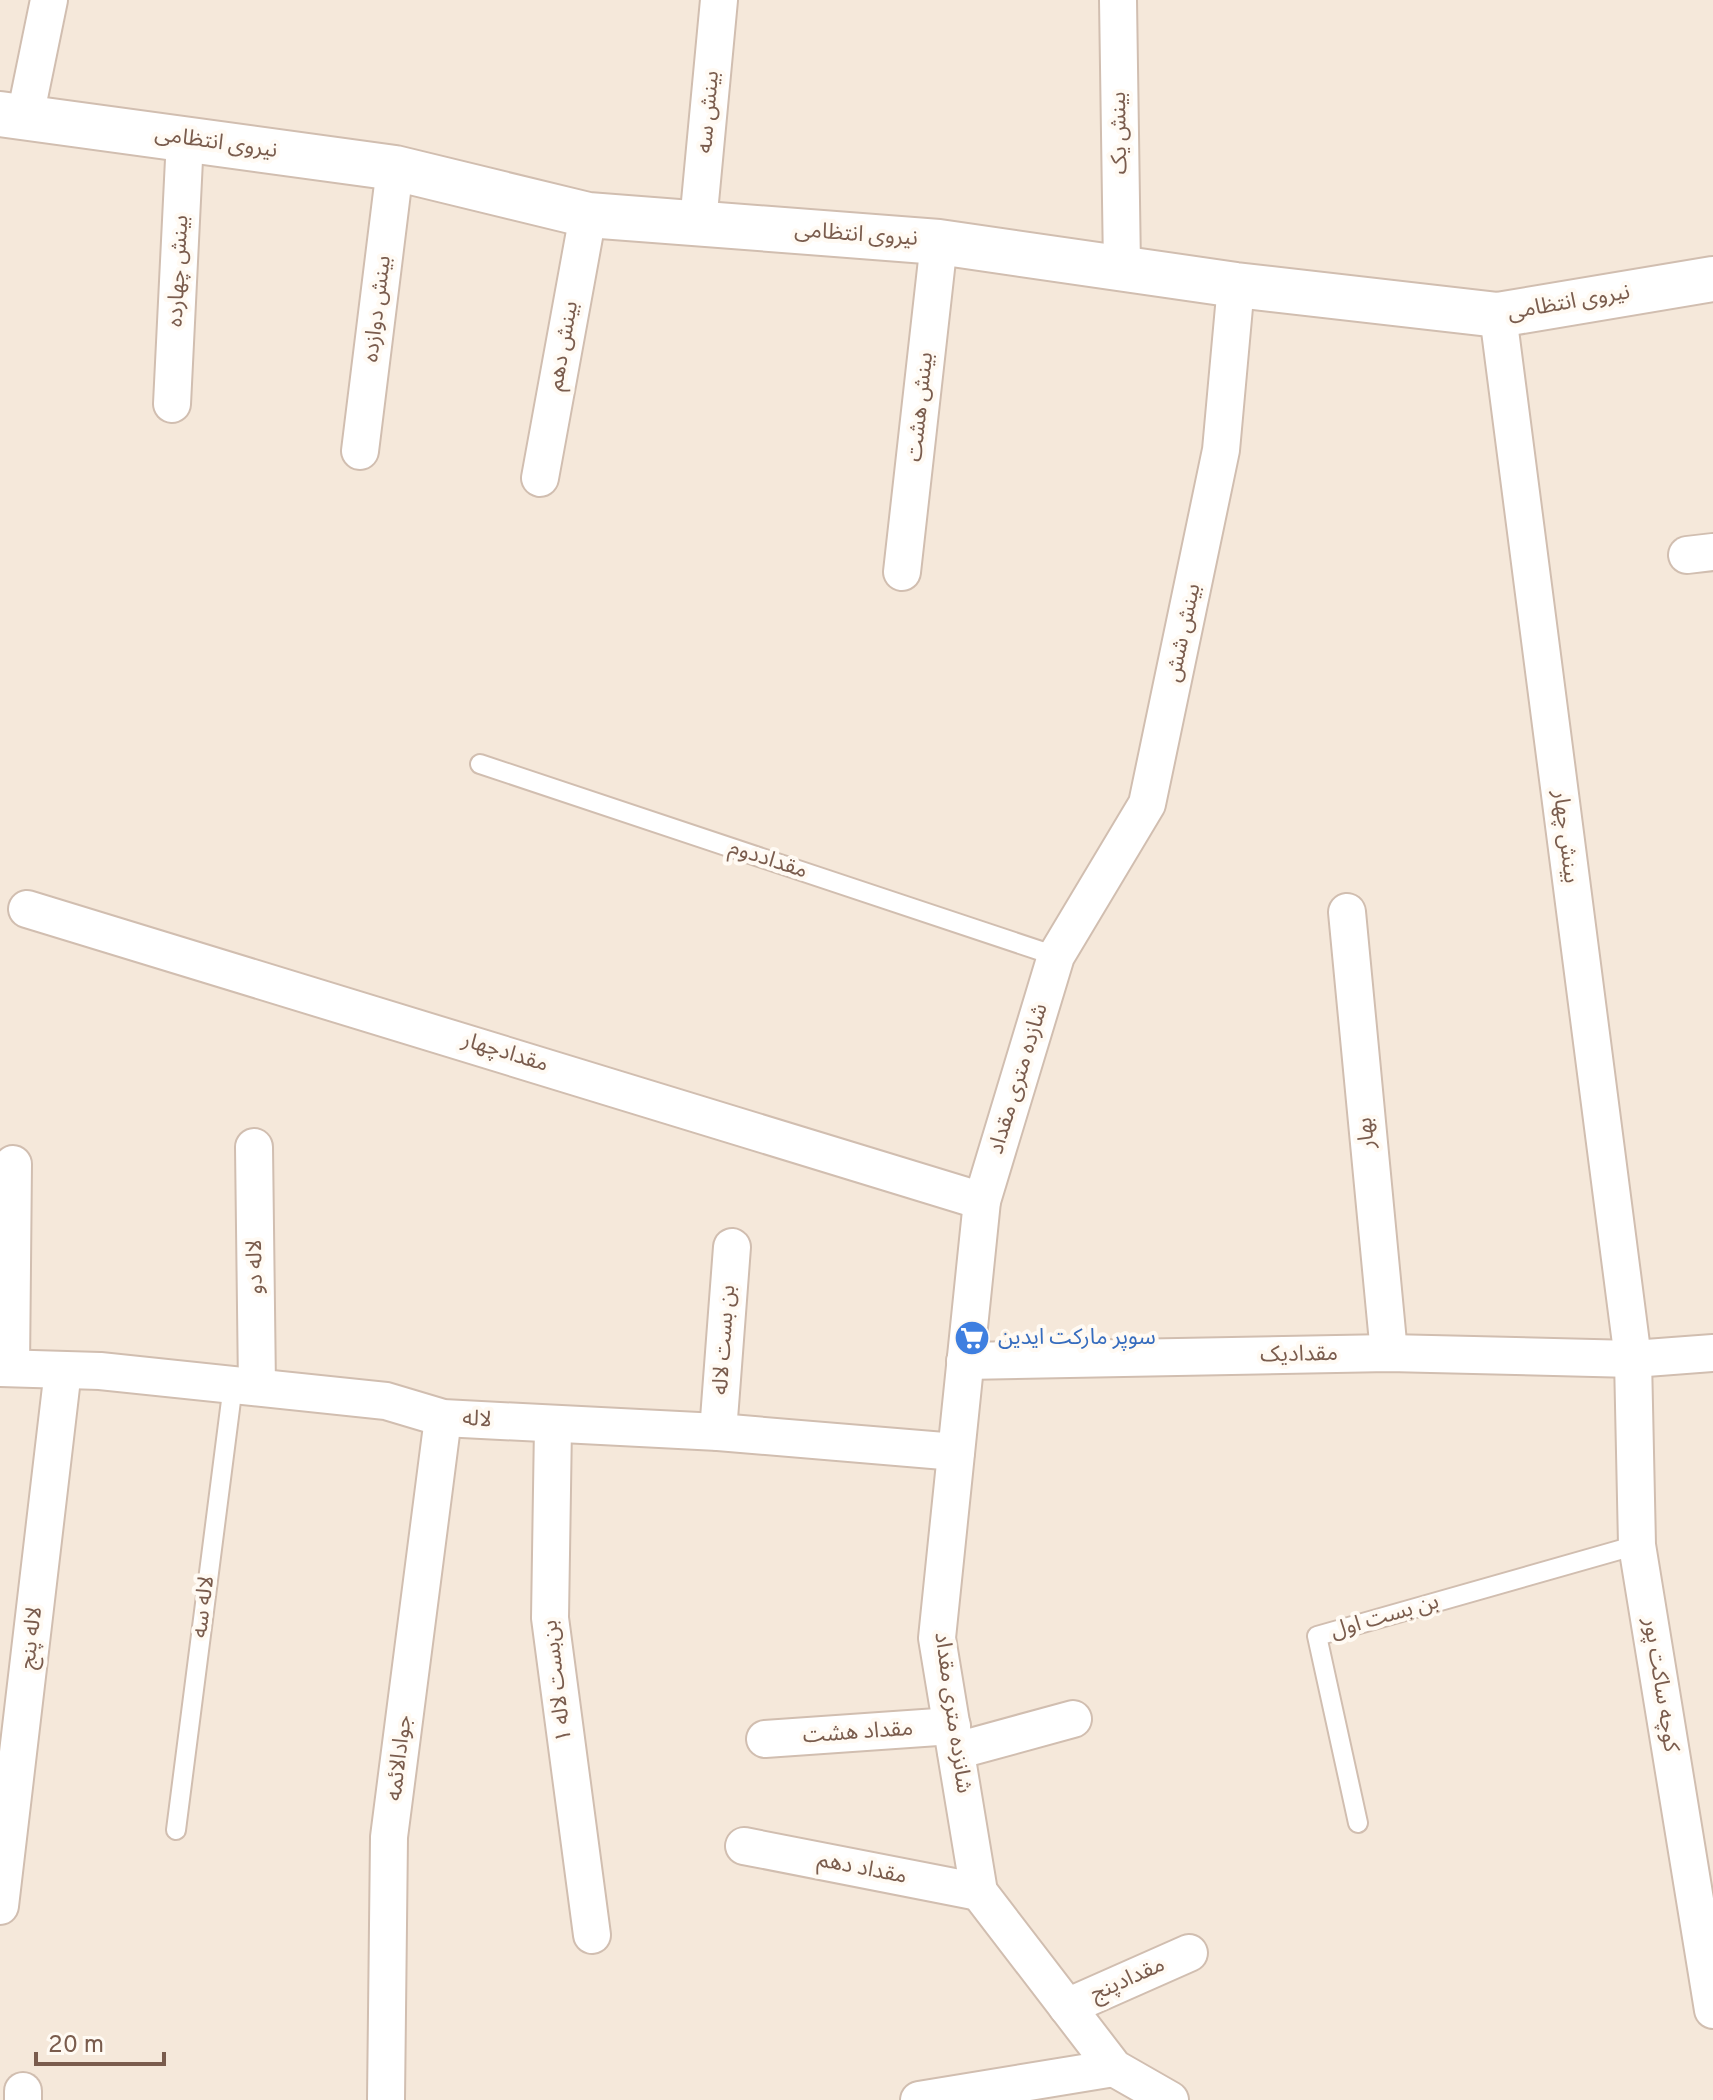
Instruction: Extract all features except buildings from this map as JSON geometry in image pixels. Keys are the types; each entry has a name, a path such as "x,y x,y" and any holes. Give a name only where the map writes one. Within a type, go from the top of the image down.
{"street":[{"path":"12,116 49,0"},
{"name":"بینش سه","path":"698,223 719,0"},
{"name":"بینش یک","path":"1118,0 1122,267"},
{"name":"نیروی انتظامی","path":"12,116 395,168 588,215 939,242 1236,285 1498,315 1713,279"},
{"name":"بینش چهارده","path":"172,404 185,139"},
{"name":"بینش دوازده","path":"360,451 395,168"},
{"name":"بینش دهم","path":"540,478 588,215"},
{"name":"بینش هشت","path":"902,572 939,242"},
{"name":"بینش شش","path":"1056,956 1147,804 1221,450 1236,285"},
{"name":"بینش چهار","path":"1498,315 1633,1359"},
{"name":"مقدادچهار","path":"27,909 982,1201"},
{"name":"بهار","path":"1347,912 1389,1353"},
{"name":"شازده متری مقداد","path":"982,1201 1056,956"},
{"name":"لاله دو","path":"245,1386 254,1147"},
{"path":"5,1368 13,1164"},
{"name":"شانزده متری مقداد","path":"982,1201 937,1638 979,1892 1114,2068 1170,2100"},
{"name":"بن بست لاله","path":"718,1432 732,1247"},
{"name":"مقدادیک","path":"965,1361 1389,1353 1633,1359 1713,1353"},
{"name":"کوچه ساکت پور","path":"1633,1359 1637,1545 1713,2010"},
{"name":"لاله","path":"5,1368 63,1370 386,1401 443,1418 718,1432 956,1452"},
{"name":"لاله پنج","path":"0,1906 63,1370"},
{"name":"جوادالائمه","path":"386,2100 389,1837 443,1418"},
{"name":"بن‌بست لاله ۱","path":"553,1426 550,1618 592,1935"},
{"name":"مقداد هشت","path":"765,1739 954,1739 1073,1719"},
{"name":"مقداد دهم","path":"744,1846 979,1892"},
{"name":"مقدادپنج","path":"1067,2007 1189,1953"},
{"path":"919,2100 1114,2068"}],"lane":[{"name":"مقداددوم","path":"480,764 1056,956"},
{"name":"لاله سه","path":"176,1830 245,1386"},
{"name":"بن بست اول","path":"1358,1823 1317,1636 1637,1545"}],"shaded area":[{"path":"0,0 1713,0 1713,2100 0,2100"}],"place":[{"name":"سوپر مارکت ایدین","path":"972,1338"}]}
